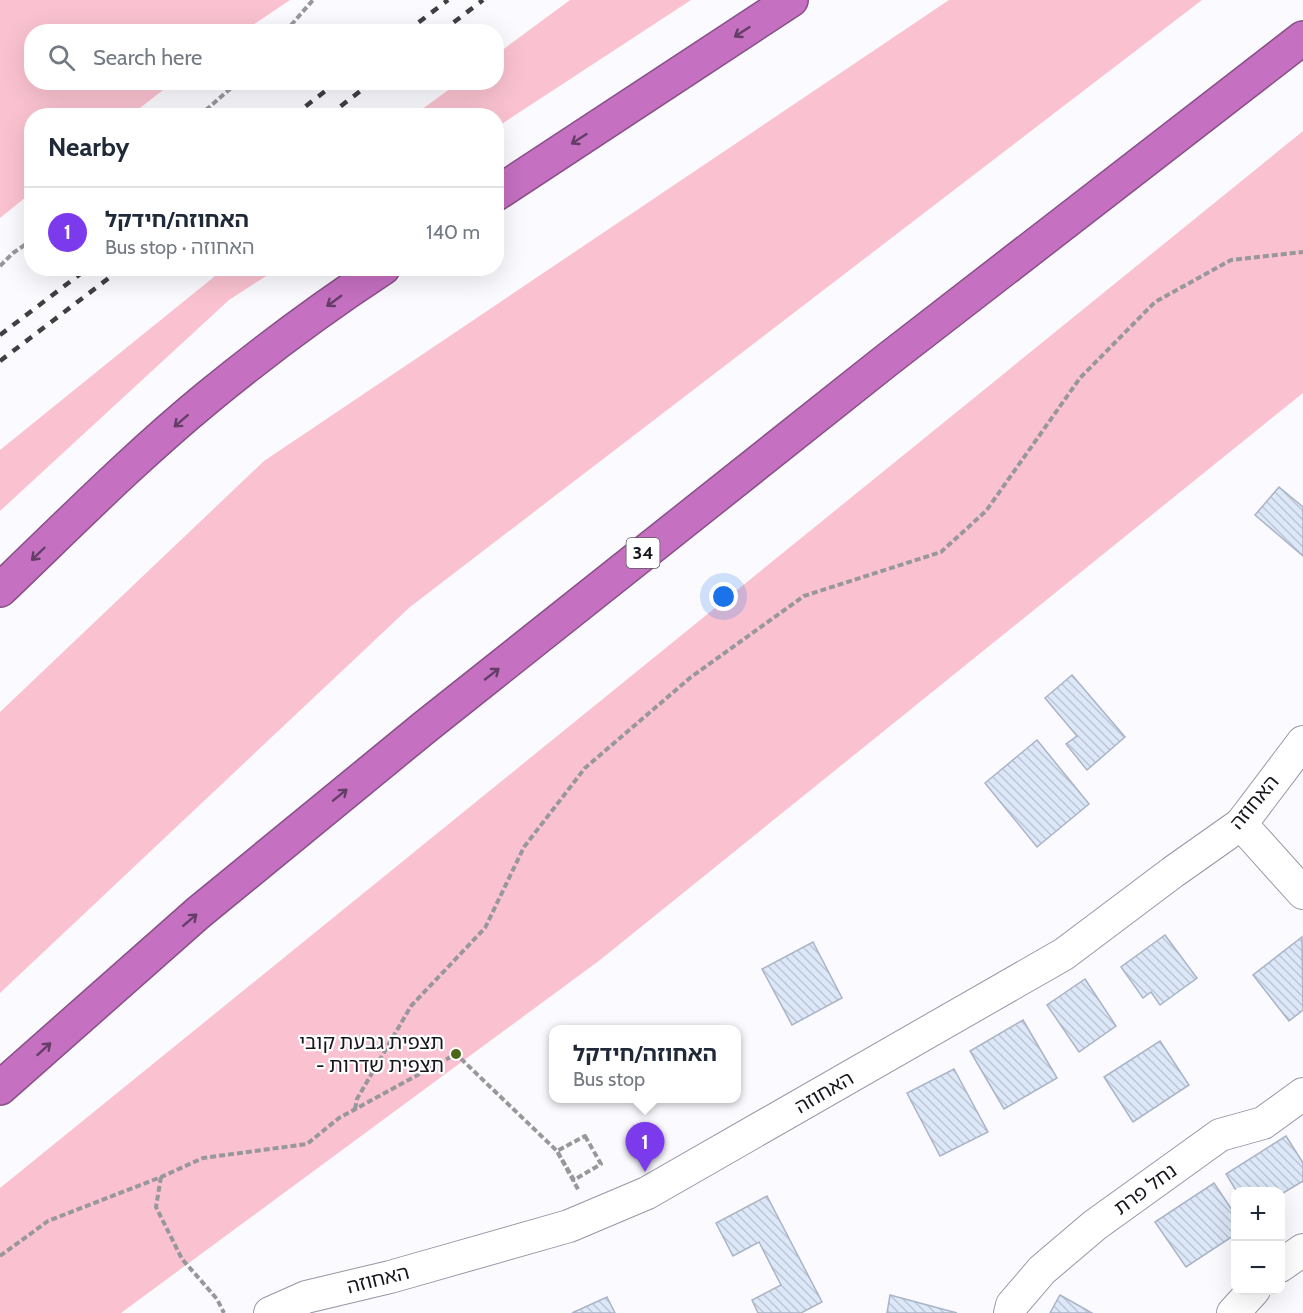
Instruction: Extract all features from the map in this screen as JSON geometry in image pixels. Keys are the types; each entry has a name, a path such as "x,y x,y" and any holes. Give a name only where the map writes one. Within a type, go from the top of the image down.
{"highway":[{"path":"504,189 791,0"},
{"name":"34","path":"0,1088 198,913 425,727 887,360 1303,38"},
{"path":"0,590 138,459 207,398 342,295 371,276"}],"street":[{"name":"האחוזה","path":"270,1313 306,1297 390,1277 569,1226 647,1193 1065,954 1241,824 1303,742"},
{"path":"1241,824 1303,893"},
{"name":"נחל פרת","path":"1010,1313 1012,1305 1042,1270 1095,1226 1220,1136 1263,1123 1303,1094"},
{"path":"1285,1263 1303,1250"},
{"path":"1233,1313 1249,1295"}],"path":[{"path":"292,24 313,0"},
{"path":"208,108 229,90"},
{"path":"0,266 24,246"},
{"path":"355,1109 357,1099 411,1006 485,928 524,847 585,768 691,677 804,596 941,552 986,511 1080,378 1155,302 1231,260 1303,252"},
{"path":"0,1256 48,1221 162,1177 203,1158 307,1144 339,1118 456,1054 557,1151 574,1180 601,1164 585,1136 557,1151"},
{"path":"162,1177 156,1207 182,1259 217,1299 224,1313"}],"shaded area":[{"path":"0,0 290,0 254,24 24,24 24,90 163,90 140,108 24,108 24,199 0,218"},
{"path":"570,0 691,0 504,122 504,108 424,108 448,90 504,90 504,49"},
{"path":"949,0 1202,0 410,607 0,993 0,712 264,461"},
{"path":"1303,131 1303,393 600,960 121,1313 0,1313 0,1188"},
{"path":"215,276 266,276 229,300 0,511 0,450"}],"building":[{"path":"1279,487 1303,507 1303,556 1255,515"},
{"path":"1072,675 1125,737 1087,770 1066,744 1077,736 1045,698"},
{"path":"1037,740 1089,804 1037,847 985,783"},
{"path":"1165,935 1197,978 1160,1005 1151,992 1143,998 1121,967"},
{"path":"1302,937 1303,1010 1289,1021 1253,975"},
{"path":"813,942 842,998 792,1025 762,969"},
{"path":"1085,979 1116,1026 1079,1052 1047,1005"},
{"path":"1023,1020 1057,1078 1004,1109 970,1051"},
{"path":"1160,1041 1189,1085 1133,1122 1104,1077"},
{"path":"954,1069 988,1132 940,1156 907,1093"},
{"path":"1286,1136 1303,1163 1303,1181 1285,1192 1285,1187 1234,1187 1226,1174"},
{"path":"1214,1183 1231,1208 1231,1237 1186,1267 1155,1222"},
{"path":"767,1196 822,1302 801,1313 758,1313 752,1300 781,1285 759,1242 733,1256 716,1223"},
{"path":"890,1295 957,1313 887,1313"},
{"path":"1060,1295 1092,1313 1050,1313"},
{"path":"607,1297 615,1313 572,1313"}],"railway":[{"path":"416,24 448,0"},
{"path":"452,24 483,0"},
{"path":"303,108 327,90"},
{"path":"338,108 362,90"},
{"path":"0,335 77,276"},
{"path":"0,361 112,276"}],"place":[{"name":"תצפית גבעת קובי - תצפית שדרות","path":"456,1054"},
{"name":"האחוזה/חידקל","path":"645,1172"}]}
